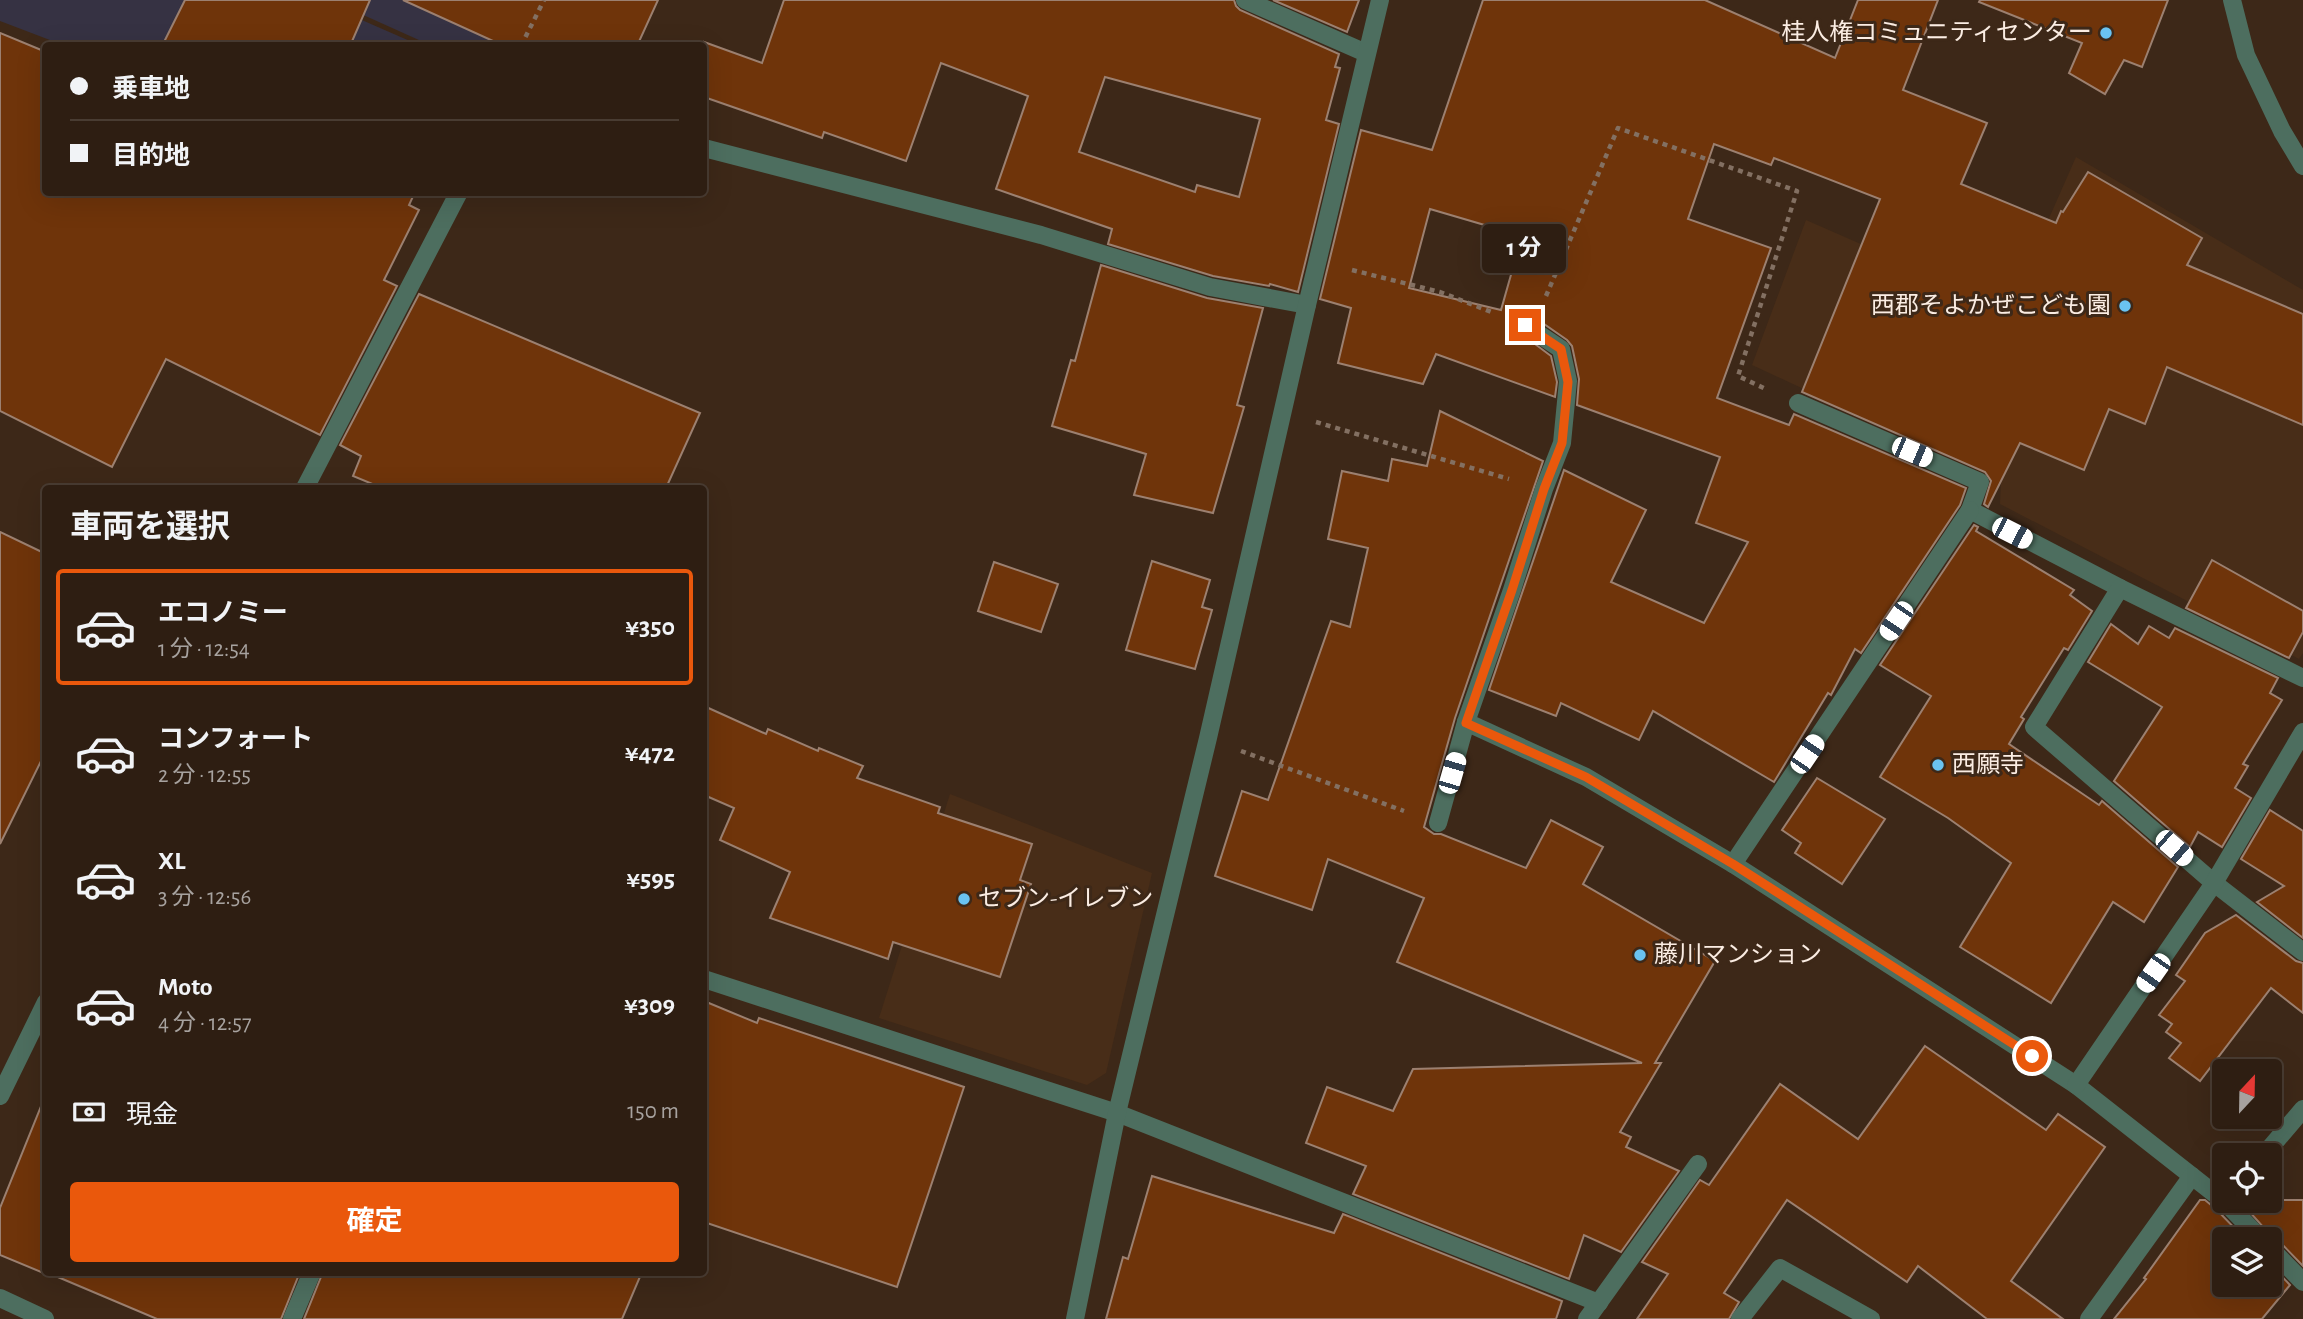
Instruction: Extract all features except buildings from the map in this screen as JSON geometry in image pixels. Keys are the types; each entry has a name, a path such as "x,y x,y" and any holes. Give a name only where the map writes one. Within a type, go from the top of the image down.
{"street":[{"path":"1245,0 1366,53"},
{"path":"1075,1319 1117,1113 1208,738 1317,261 1380,0"},
{"path":"2232,0 2246,55 2282,131 2303,166"},
{"path":"707,149 1041,235 1210,288 1307,305"},
{"path":"307,485 457,196"},
{"path":"1438,823 1466,723 1544,489 1562,443 1568,382 1561,349 1528,327"},
{"path":"1733,864 1970,510 1980,482 1798,403"},
{"path":"1970,510 2303,678"},
{"path":"2120,588 2034,727 2214,883 2303,952"},
{"path":"1466,723 1586,777 1733,864 2076,1085 2212,1191"},
{"path":"2076,1085 2214,883 2303,732"},
{"path":"707,980 1117,1113 1599,1303"},
{"path":"0,1096 42,1010"},
{"path":"2274,1143 2303,1108"},
{"path":"1587,1319 1698,1164"},
{"path":"2089,1319 2192,1176"},
{"path":"2237,1213 2250,1227"},
{"path":"2282,1260 2303,1282"},
{"path":"1740,1319 1780,1268 1871,1319"},
{"path":"292,1319 310,1276"},
{"path":"6,1307 45,1319"}],"path":[{"path":"523,42 544,0"},
{"path":"1317,261 1440,292 1528,327 1618,128 1797,191 1738,376 1798,403"},
{"path":"1282,413 1544,489"},
{"path":"1208,738 1438,823"}],"shaded area":[{"path":"0,0 316,0 412,42 55,42 0,21"},
{"path":"330,0 538,0 519,42 423,42"},
{"path":"2076,157 2303,290 2303,653 2299,659 2000,504 2001,481 1752,365 1806,220 2009,309"},
{"path":"950,794 1152,873 1106,1073 1087,1085 879,1018"}],"place":[{"name":"桂人権コミュニティセンター","path":"2106,33"},
{"name":"西郡そよかぜこども園","path":"2125,306"},
{"name":"西願寺","path":"1938,765"},
{"name":"セブン-イレブン","path":"964,899"},
{"name":"藤川マンション","path":"1640,955"}],"route":[{"path":"1525,325 1561,349 1568,382 1562,443 1544,489 1466,723 1586,777 1733,864 2032,1056"}]}
